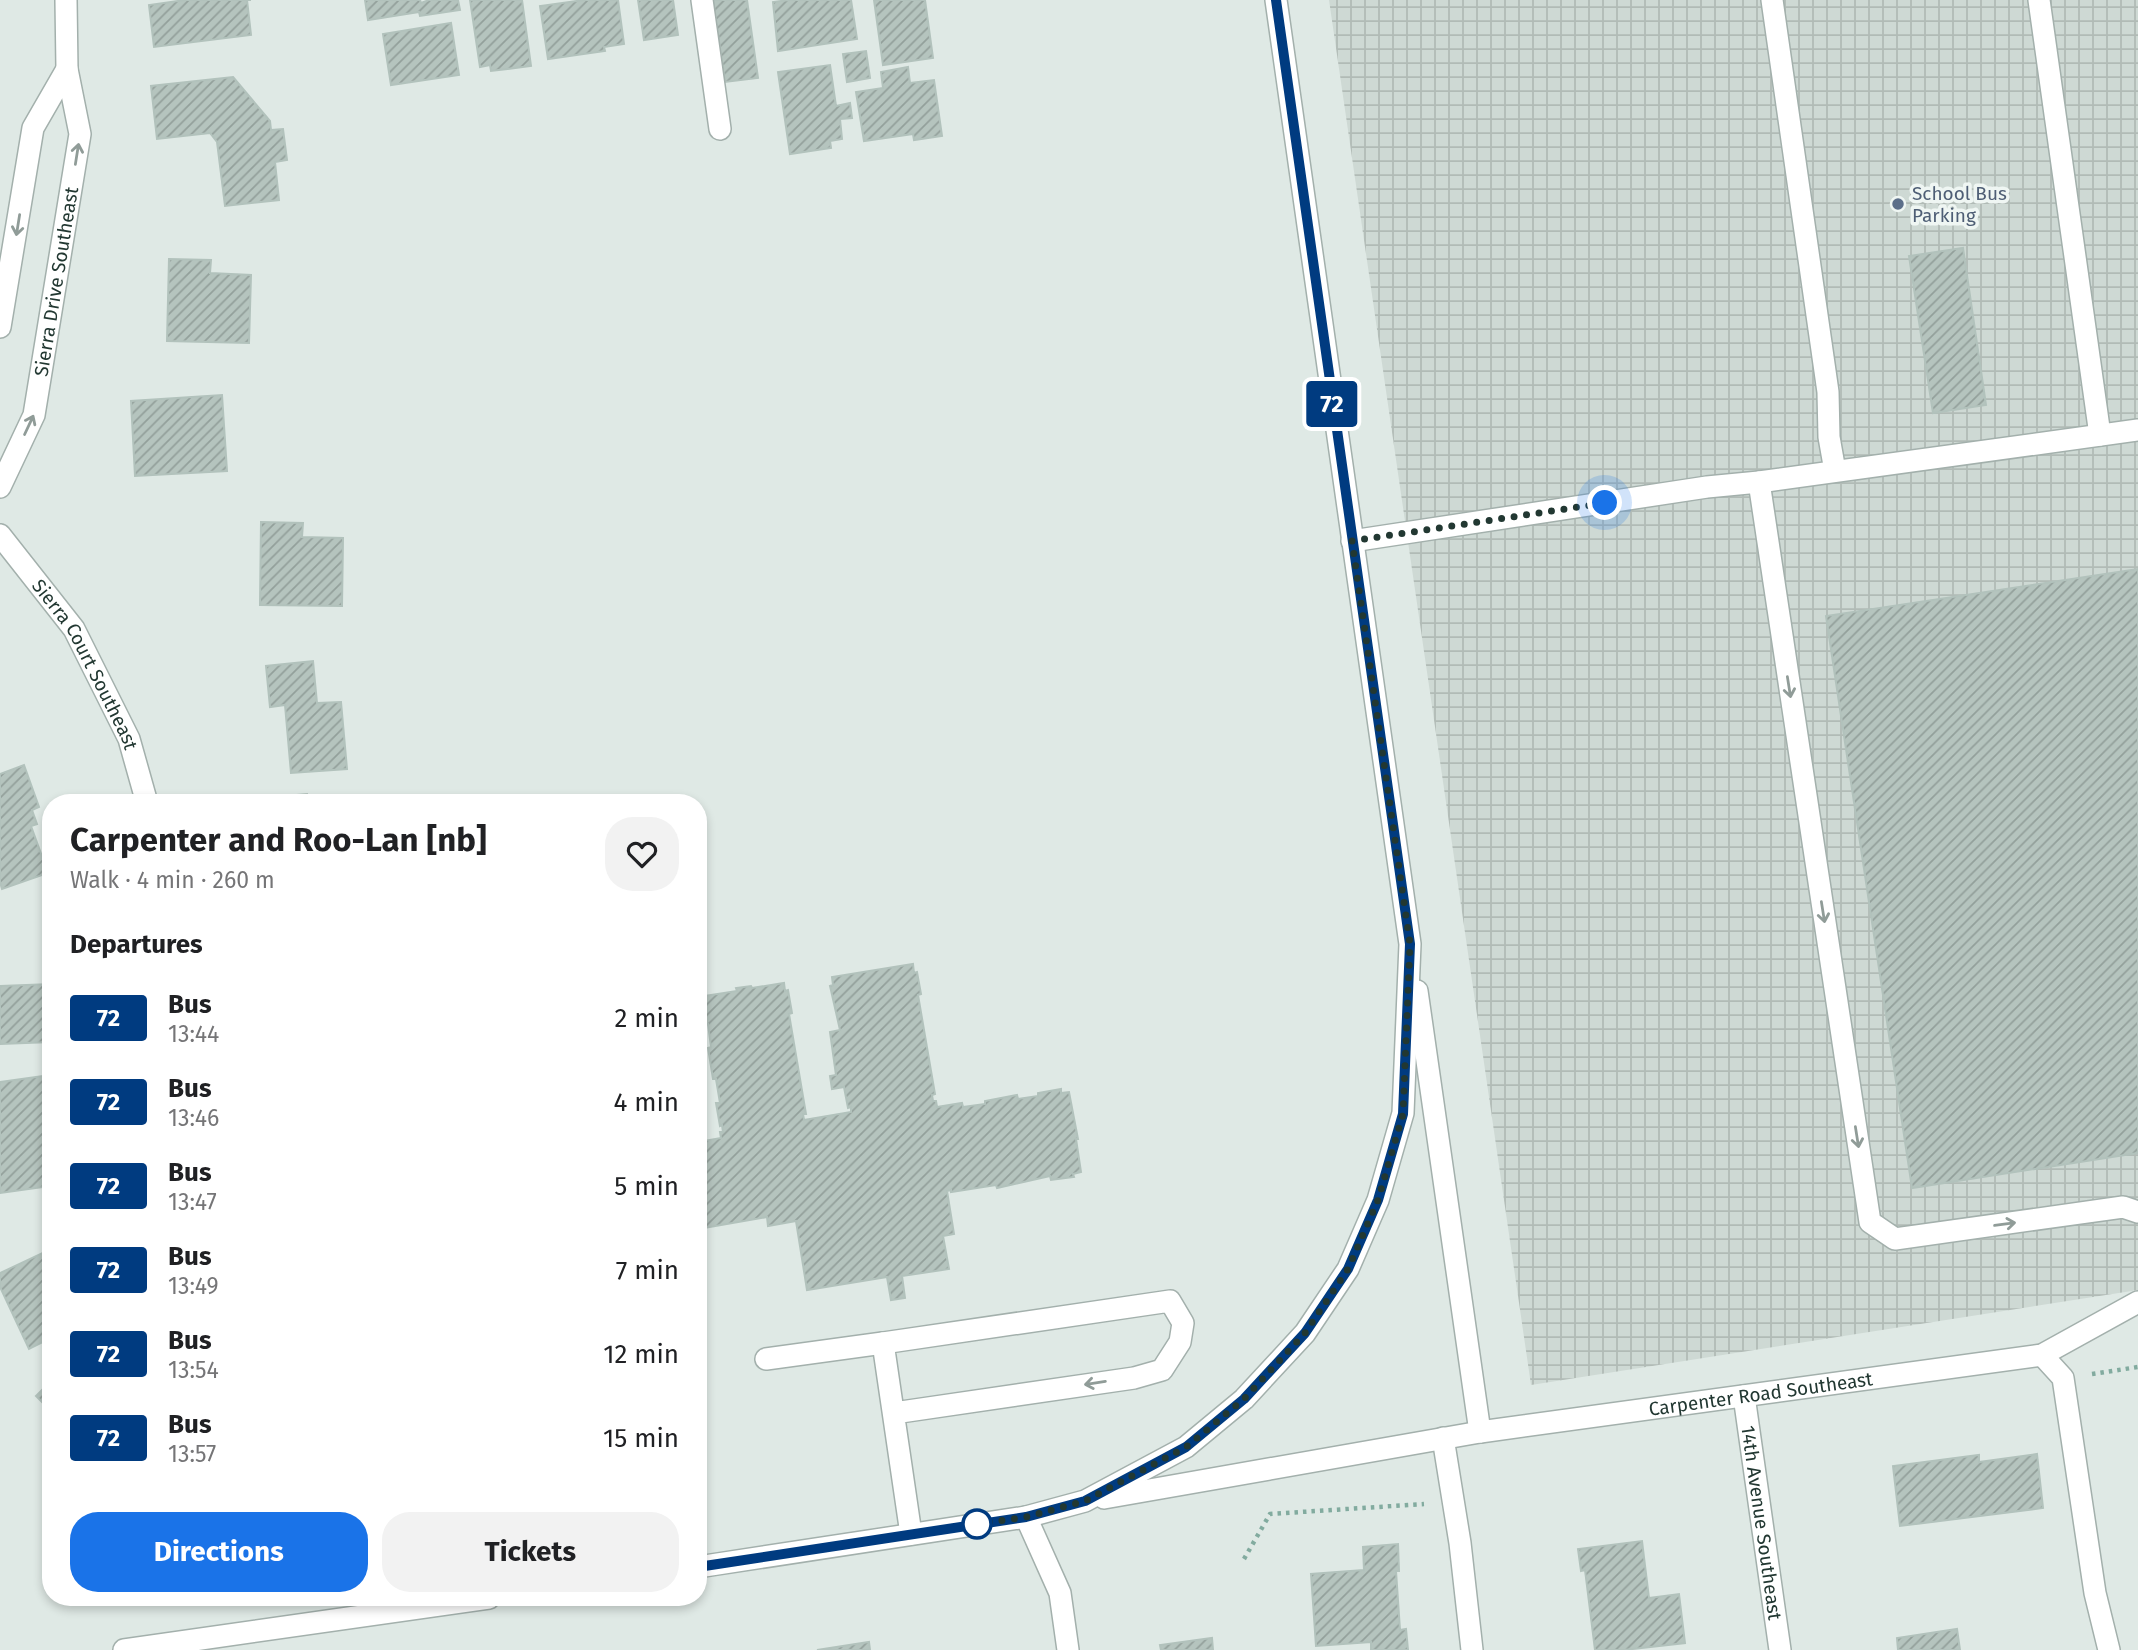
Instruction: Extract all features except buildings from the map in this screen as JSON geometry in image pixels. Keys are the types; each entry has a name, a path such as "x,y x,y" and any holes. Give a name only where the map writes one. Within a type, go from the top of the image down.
{"street":[{"name":"Sierra Drive Southeast","path":"0,487 34,415 80,134 67,69 66,0"},
{"path":"702,0 720,129"},
{"name":"Carpenter Road Southeast","path":"1276,0 1480,1432"},
{"path":"1772,0 1828,392 1829,437 1835,471"},
{"path":"2039,0 2100,435"},
{"path":"0,327 33,128 67,69"},
{"path":"1352,541 1707,487 2138,430"},
{"path":"1759,482 1870,1222 1895,1239 2123,1207 2138,1212"},
{"name":"Sierra Court Southeast","path":"0,536 74,629 129,739 144,794"},
{"name":"Carpenter Road Southeast","path":"1085,1501 1186,1447 1244,1399 1305,1333 1348,1269 1378,1200 1403,1114 1410,944"},
{"path":"766,1359 1170,1301 1183,1323 1180,1342 1162,1370 1134,1378 894,1413"},
{"path":"2109,1650 2095,1593 2063,1378 2042,1354 2138,1302"},
{"path":"883,1343 911,1535"},
{"name":"Carpenter Road Southeast","path":"707,1566 1026,1517 1085,1501 1480,1432 2042,1354"},
{"name":"14th Avenue Southeast","path":"1744,1396 1780,1650"},
{"path":"1443,1438 1472,1650"},
{"path":"1026,1517 1060,1593 1068,1650"},
{"path":"124,1650 433,1606"}],"path":[{"path":"2063,1378 2138,1367"},
{"path":"1244,1559 1269,1514 1453,1502"}],"shaded area":[{"path":"1329,0 2138,0 2138,1290 1531,1385"}],"bus line":[{"name":"72","path":"707,1566 1026,1517 1085,1501 1186,1447 1244,1399 1305,1333 1348,1269 1378,1200 1403,1114 1410,944 1276,0"}],"place":[{"name":"School Bus Parking","path":"1898,204"}],"route":[{"path":"977,1524 1026,1517 1085,1501 1186,1447 1244,1399 1305,1333 1348,1269 1378,1200 1403,1114 1410,944 1352,541 1605,503"}]}
